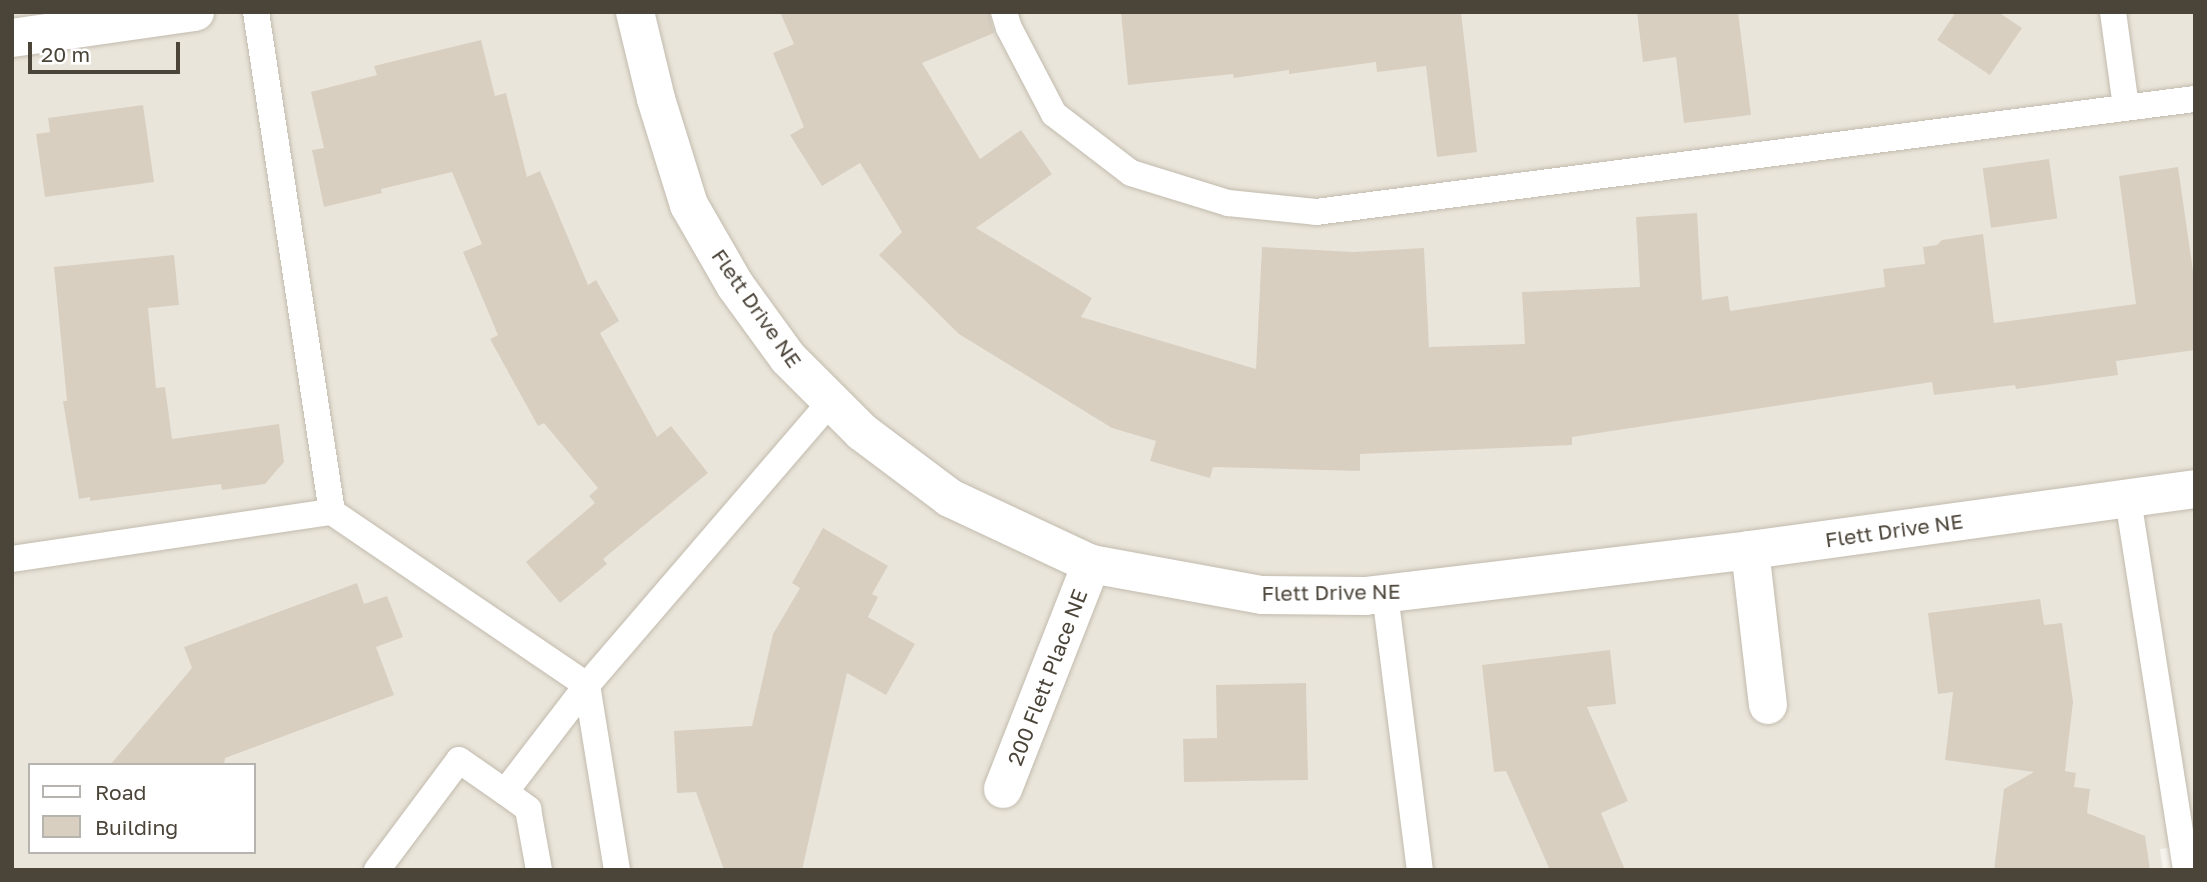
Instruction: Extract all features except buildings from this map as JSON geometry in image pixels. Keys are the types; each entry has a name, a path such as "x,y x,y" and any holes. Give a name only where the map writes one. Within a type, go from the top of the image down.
{"street":[{"path":"12,38 195,12"},
{"name":"Flett Drive NE","path":"635,12 656,99 689,205 736,285 788,358 862,432 950,498 1091,564 1262,595 1385,594 1750,550 2195,489"},
{"path":"1750,550 1768,705"},
{"name":"200 Flett Place NE","path":"1003,789 1091,564"}],"lane":[{"path":"256,12 332,512"},
{"path":"1004,12 1009,28 1054,114 1131,173 1228,202 1316,212 2195,99"},
{"path":"2113,12 2126,107"},
{"path":"505,792 587,685 831,401"},
{"path":"2128,499 2186,870"},
{"path":"12,559 332,512 587,685 617,870"},
{"path":"1385,594 1420,870"},
{"path":"377,870 459,761 528,809 539,870"}],"shaded area":[{"path":"12,12 2195,12 2195,844 2160,849 2163,870 12,870"}]}
